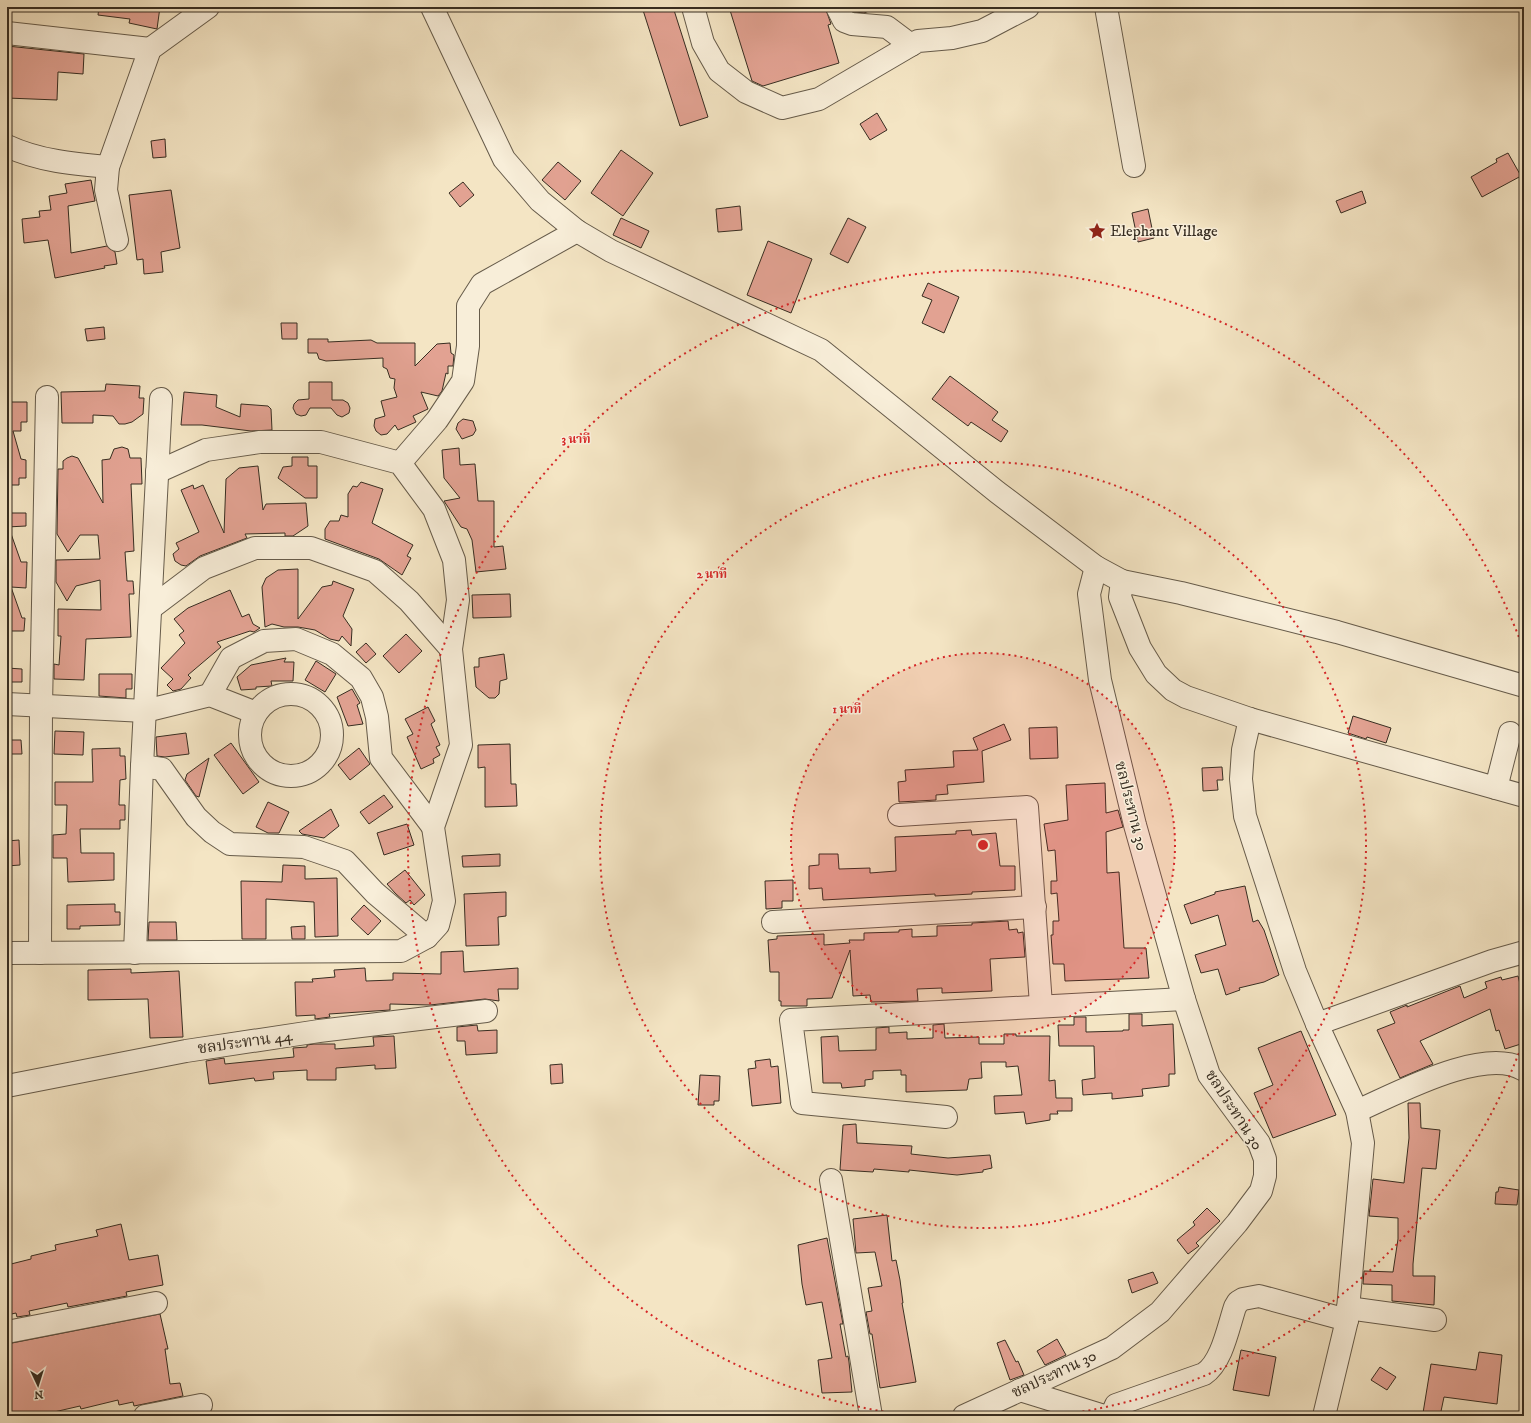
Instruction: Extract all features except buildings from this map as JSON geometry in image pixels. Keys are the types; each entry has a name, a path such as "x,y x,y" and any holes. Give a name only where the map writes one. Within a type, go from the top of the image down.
{"street":[{"path":"117,240 106,190 108,167 150,49 208,7"},
{"path":"432,7 504,159 540,201 577,231 611,251 821,350 997,492 1096,567 1122,581 1181,593 1337,632 1524,686"},
{"path":"693,7 703,44 719,71 746,92 782,108 818,99 918,41 952,38 982,31 1028,7"},
{"path":"837,7 844,21 852,24 887,27 911,45"},
{"path":"1106,7 1134,166"},
{"path":"7,33 150,49"},
{"path":"7,146 40,158 72,164 108,167"},
{"path":"400,463 436,420 464,381 468,346 468,306 482,284 577,231"},
{"path":"40,953 41,707 47,397"},
{"path":"135,953 142,766 161,399"},
{"path":"7,953 401,951 427,937 438,925 444,900 433,827 460,745 451,649 458,600 454,560 434,509 400,463 321,442 260,442 206,450 157,472"},
{"path":"151,608 204,568 255,548 311,548 375,571 409,601 451,649"},
{"name":"ชลประทาน 30","path":"964,1416 1112,1348 1160,1312 1237,1223 1261,1191 1265,1176 1264,1159 1259,1143 1208,1075 1184,999 1135,825 1100,680 1089,594 1096,567"},
{"path":"1122,581 1120,597 1127,619 1140,648 1156,674 1173,690 1186,697 1250,719 1524,796"},
{"path":"210,696 232,658 264,641 296,639 332,654 361,678 372,697 377,717 381,758 433,827"},
{"path":"7,704 41,707 146,711 210,696 256,713"},
{"path":"1250,719 1243,750 1241,779 1245,816 1295,971 1317,1024 1357,1111 1363,1143 1348,1314 1324,1416"},
{"path":"1496,788 1510,733"},
{"path":"142,766 162,769 196,817 212,832 230,844 304,847 345,861 375,893 427,937"},
{"path":"899,815 1027,807 1041,1005"},
{"path":"773,922 1035,907"},
{"path":"1317,1024 1492,960 1524,952"},
{"path":"946,1117 802,1103 791,1020 1041,1005 1184,999"},
{"name":"ชลประทาน 44","path":"7,1086 186,1051 319,1031 486,1011"},
{"path":"1357,1111 1452,1070 1487,1063 1505,1063 1515,1065 1524,1070"},
{"path":"831,1180 871,1416"},
{"path":"1111,1416 1116,1405 1210,1371 1217,1361 1235,1307 1238,1302 1243,1299 1259,1296 1348,1314 1435,1320"},
{"path":"7,1332 156,1303"},
{"path":"1020,1390 1104,1416"},
{"path":"145,1416 201,1405"}],"place":[{"name":"Elephant Village","path":"1097,231"}]}
